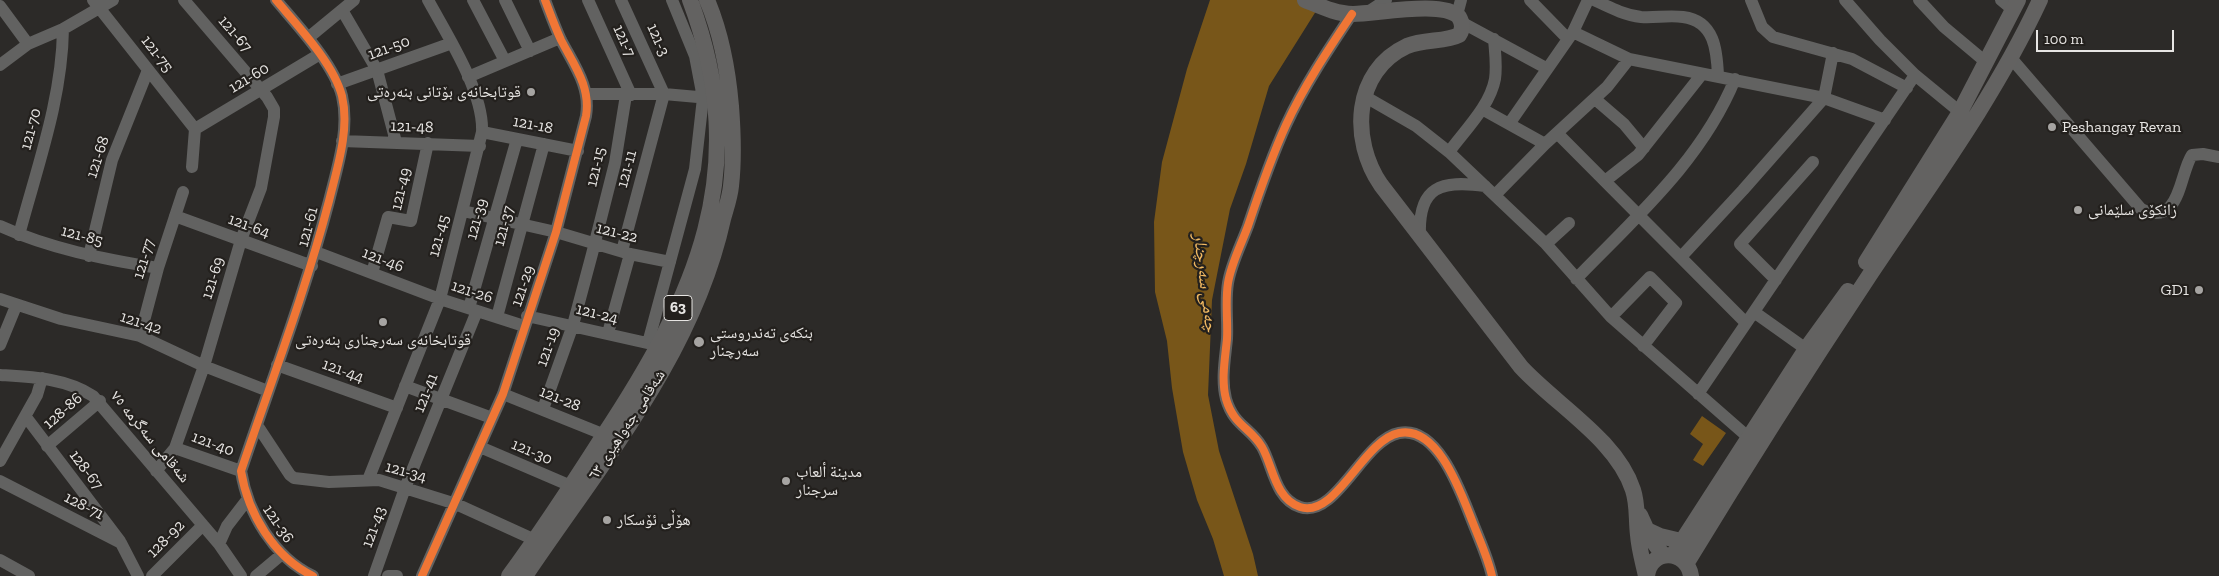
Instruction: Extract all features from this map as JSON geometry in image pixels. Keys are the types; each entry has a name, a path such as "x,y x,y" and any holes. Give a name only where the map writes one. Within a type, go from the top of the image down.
{"main road":[{"name":"شەقامی جەواهیری ٦٣","path":"509,576 605,434 686,290 702,244 712,200 717,144 699,24 690,0"},
{"name":"شەقامی جەواهیری ٦٣","path":"525,576 639,413 674,352 704,287 717,246 731,186 732,126 725,59 707,0"},
{"path":"1305,0 1333,11 1360,13 1434,3 1460,12 1462,30 1458,36 1419,42 1394,54 1373,76 1364,96 1361,120 1362,140 1370,167 1381,185 1521,367 1615,456 1628,477 1638,511 1647,530 1679,558"},
{"path":"1646,576 1652,562 1679,558 1935,181 2011,58 2040,0"},
{"path":"1679,558 1748,437 1806,349 1848,290 1960,112 1986,63 2011,3"},
{"path":"1638,511 1638,542 1646,576"},
{"path":"1647,530 1660,536 1679,558"}],"street":[{"path":"0,65 28,44 62,29 96,4 114,0"},
{"name":"121-67","path":"184,0 261,89"},
{"name":"121-61","path":"241,472 312,266 342,141 344,109 338,84 320,54 276,0"},
{"path":"308,38 354,0"},
{"name":"121-45","path":"368,480 440,299 482,132 481,113 468,77 428,0"},
{"path":"474,0 505,61"},
{"path":"505,0 530,50"},
{"name":"121-29","path":"422,576 456,504 503,394 556,232 578,151 587,107 587,94 582,79 560,38 545,0"},
{"name":"121-7","path":"588,0 628,95"},
{"name":"121-3","path":"621,0 664,94"},
{"path":"654,345 670,262 695,169 709,98 695,56 672,0"},
{"path":"1386,0 1360,13 1322,60 1286,126 1232,265 1227,298 1227,332 1223,379 1227,400 1238,422 1257,439 1263,448 1280,490 1291,502 1302,508 1314,508 1329,499 1363,460 1383,441 1398,433 1412,434 1419,437 1443,458 1451,471 1488,560 1492,576"},
{"path":"1530,0 1570,35 1629,59 1824,98 1885,120"},
{"path":"1509,124 1570,35 1588,0"},
{"path":"1594,0 1628,14 1654,17 1684,17 1704,25 1716,46 1718,76"},
{"path":"1750,0 1762,27 1773,37 1785,42 1833,53 1866,65 1907,88"},
{"path":"1845,0 1880,40 1915,75 1960,112"},
{"path":"1919,0 1944,27 1986,63"},
{"name":"121-75","path":"96,4 195,129"},
{"path":"0,6 28,44"},
{"name":"121-49","path":"342,10 377,70 396,142"},
{"path":"1460,12 1494,39 1546,68"},
{"name":"121-70","path":"19,235 57,96 62,61 62,29"},
{"path":"468,77 560,38"},
{"path":"1449,152 1482,108 1495,78 1494,39"},
{"name":"121-50","path":"338,84 452,43"},
{"path":"1681,257 1824,98 1833,53"},
{"name":"121-60","path":"195,129 320,54"},
{"path":"2011,58 2141,209 2150,214 2159,214 2168,208 2178,195 2192,156 2203,154 2219,157"},
{"path":"1495,195 1545,144 1607,87 1629,59"},
{"name":"121-68","path":"89,256 112,160 148,70"},
{"path":"1605,181 1638,155 1702,74"},
{"path":"1698,394 1915,75"},
{"path":"1576,279 1696,152 1725,105 1735,80"},
{"name":"121-69","path":"156,471 175,448 204,366 241,240 261,188 274,127 274,109 261,89"},
{"path":"587,94 664,94 709,98"},
{"name":"121-11","path":"608,333 664,94"},
{"name":"121-15","path":"573,324 615,163 628,95"},
{"path":"1364,96 1416,126 1449,152 1546,244 1611,317 1748,437"},
{"path":"1594,99 1624,124 1644,148"},
{"path":"1482,108 1545,144"},
{"path":"192,168 195,129"},
{"name":"121-18","path":"482,132 578,151"},
{"path":"1557,133 1746,323"},
{"name":"121-39","path":"473,309 493,218 517,139"},
{"name":"121-48","path":"342,141 480,146"},
{"name":"121-49","path":"372,273 388,217 411,221 428,143"},
{"name":"121-37","path":"498,317 544,144"},
{"path":"1776,280 1740,244 1813,162"},
{"path":"1420,236 1421,209 1425,200 1437,189 1462,183 1485,186"},
{"name":"121-77","path":"140,336 158,268 184,192"},
{"name":"121-22","path":"463,211 556,232 626,253 670,262"},
{"name":"121-64","path":"175,216 312,266"},
{"path":"1546,244 1569,223"},
{"name":"121-85","path":"0,226 19,235 89,256 158,268"},
{"name":"121-46","path":"316,252 440,299"},
{"path":"1611,317 1650,277 1676,303 1642,346"},
{"name":"121-42","path":"0,299 16,306 61,319 140,336 204,366 268,391"},
{"name":"121-26","path":"440,299 498,317 526,321"},
{"path":"0,345 16,306"},
{"name":"121-41","path":"405,488 441,399 473,309"},
{"path":"1754,312 1806,349"},
{"name":"121-24","path":"526,321 573,324 654,345"},
{"name":"121-19","path":"543,409 573,324"},
{"name":"121-44","path":"277,364 397,408"},
{"name":"شەقامی سەگرمە ٧٥","path":"0,375 42,378 79,388 100,401 156,471 219,544 241,576"},
{"path":"0,461 5,442 26,417 37,395 42,378"},
{"path":"405,386 492,418"},
{"name":"121-28","path":"503,394 605,434"},
{"name":"128-86","path":"47,446 100,401"},
{"name":"128-67","path":"26,417 121,543"},
{"name":"121-34","path":"257,425 290,475 294,478 329,482 379,480 456,504 535,540"},
{"name":"121-30","path":"480,447 571,486"},
{"name":"121-40","path":"175,448 241,472"},
{"name":"121-36","path":"241,472 247,500 251,509 281,554 313,576"},
{"name":"128-71","path":"0,481 121,543"},
{"name":"121-43","path":"374,576 405,488"},
{"path":"219,544 227,526 247,500"},
{"name":"128-92","path":"152,576 203,526"},
{"path":"121,543 135,574"},
{"path":"256,576 281,554"},
{"path":"0,560 29,576"},
{"path":"388,576 397,576"}],"water":[{"name":"چەمی سەرچنار","path":"1210,0 1323,0 1269,86 1246,164 1230,209 1212,300 1208,395 1219,451 1253,554 1258,576 1224,576 1213,539 1197,500 1183,452 1172,388 1167,341 1155,292 1154,222 1162,162 1187,69"},
{"path":"1702,416 1726,433 1703,466 1693,460 1703,444 1690,434"}],"cycle path":[{"path":"276,0 314,45 338,84 344,109 344,135 336,175 320,235 241,471 250,503 265,532 286,558 313,576"},
{"path":"422,576 503,394 556,232 586,116 587,105 584,86 561,40 545,0"},
{"path":"1352,14 1308,82 1286,125 1231,269 1228,283 1227,339 1224,362 1226,399 1233,415 1262,447 1280,490 1292,503 1300,507 1313,508 1326,501 1338,491 1373,449 1386,439 1399,433 1413,433 1426,440 1447,465 1455,481 1484,550 1492,576"}],"place":[{"name":"قوتابخانەی بۆتانی بنەرەتی","path":"531,92"},
{"name":"Peshangay Revan","path":"2052,127"},
{"name":"زانکۆی سلێمانی","path":"2078,210"},
{"name":"GD1","path":"2199,290"},
{"name":"قوتابخانەی سەرچناری بنەرەتی","path":"383,322"},
{"name":"بنکەی تەندروستی سەرچنار","path":"699,342"},
{"name":"مدينة ألعاب سرجنار","path":"786,481"},
{"name":"هۆڵی ئۆسکار","path":"607,520"}]}
